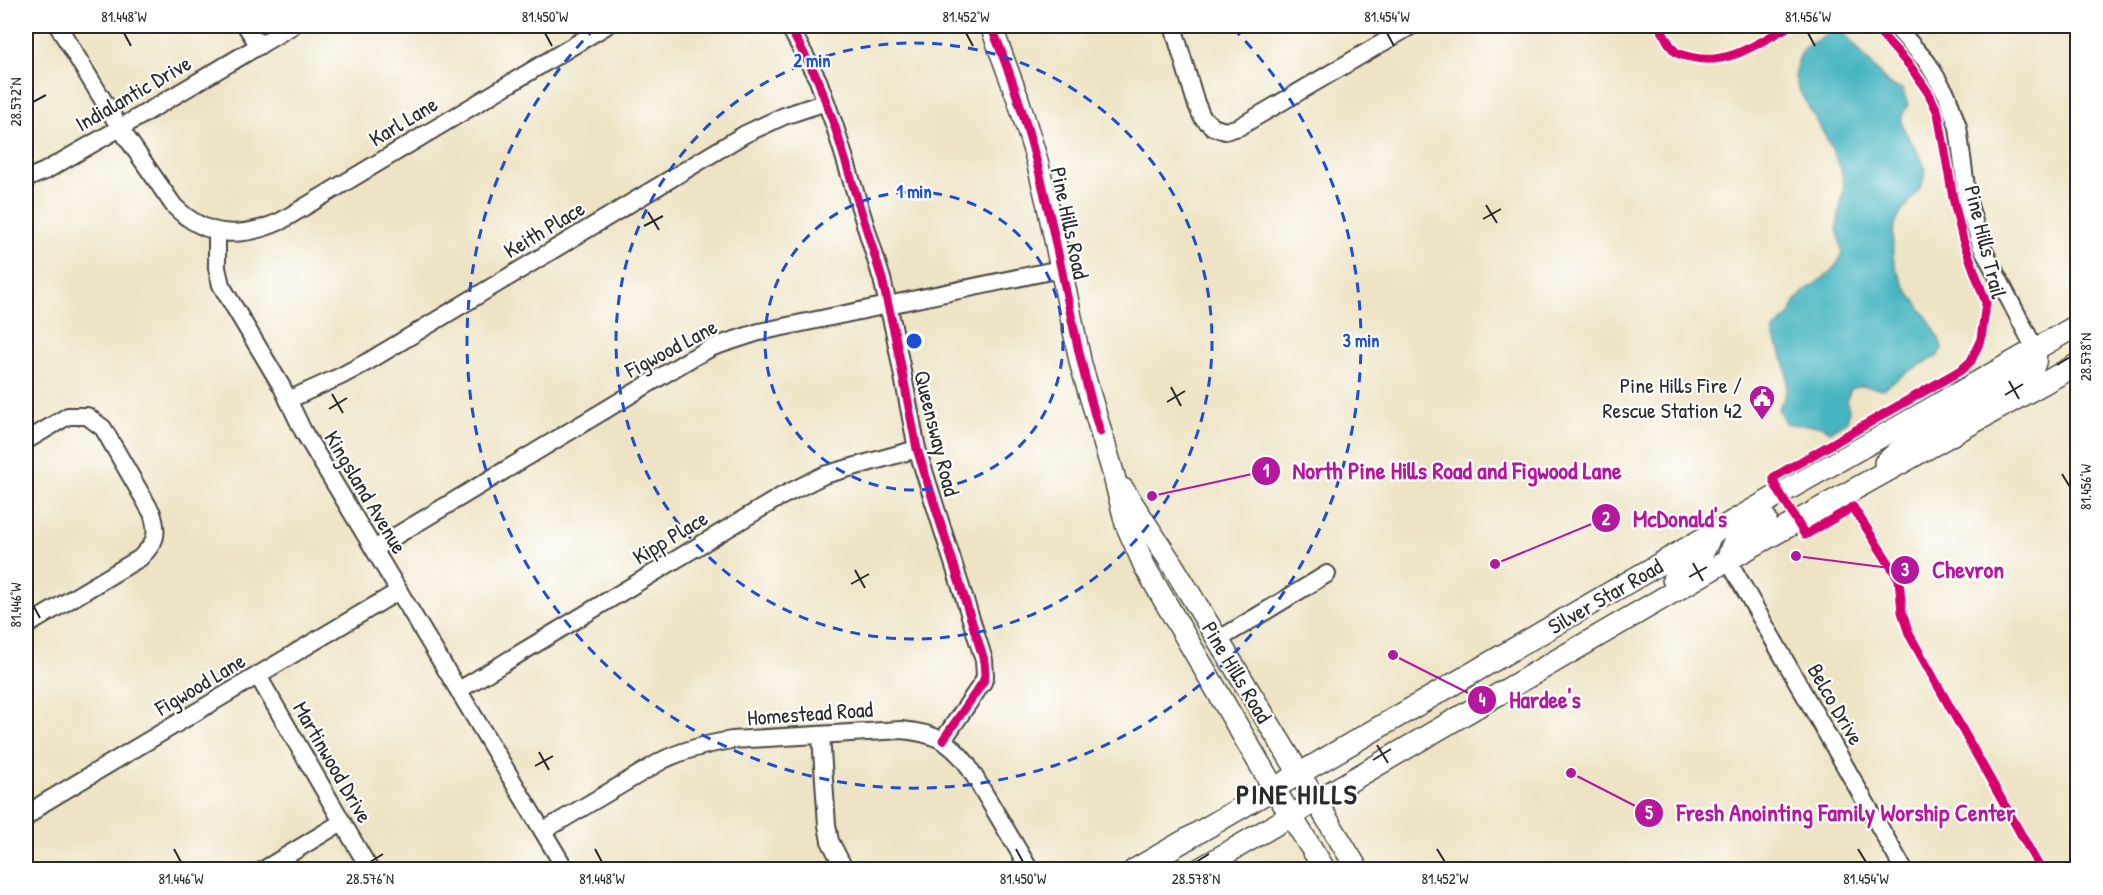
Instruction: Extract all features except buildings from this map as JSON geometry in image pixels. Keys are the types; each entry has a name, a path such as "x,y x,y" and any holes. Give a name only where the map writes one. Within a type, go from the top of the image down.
{"main road":[{"name":"Pine Hills Road","path":"991,26 1018,99 1036,158 1087,389 1126,524 1146,567 1273,787 1325,870"},
{"name":"Silver Star Road","path":"1134,870 1298,772 2078,325"},
{"path":"2069,369 2059,362 2061,352 2078,340"},
{"path":"1858,488 1907,443 2025,377 2033,369 2036,360 2035,349"},
{"name":"Silver Star Road","path":"1198,870 1728,560 2069,369"},
{"path":"1728,560 1731,546 1740,535 1876,455 1901,425"},
{"name":"Pine Hills Road","path":"1114,476 1218,640 1358,870"},
{"path":"1530,677 1586,628 1688,570 1702,557 1711,534"},
{"path":"1145,870 1191,836"}],"street":[{"path":"58,26 120,128 174,206 189,220 217,232"},
{"path":"246,26 259,45"},
{"name":"Indialantic Drive","path":"26,178 45,171 292,26"},
{"name":"Karl Lane","path":"217,232 257,230 281,221 606,26"},
{"name":"Queensway Road","path":"789,26 814,72 826,102 889,306 916,449 985,668 985,676 980,688 943,740"},
{"path":"1173,26 1202,117 1213,127 1225,131 1239,127 1411,26"},
{"path":"1895,26 1927,62 1947,95 1958,127 1968,202 1981,245 2035,349"},
{"name":"Keith Place","path":"288,400 369,361 745,134 784,116 826,102"},
{"name":"Kingsland Avenue","path":"217,232 217,268 221,285 288,400 303,431 566,870"},
{"name":"Figwood Lane","path":"374,549 713,347 759,332 1060,269"},
{"path":"26,441 68,416 87,416 103,428 130,472 152,513 157,528 153,545 140,558 26,626"},
{"name":"Kipp Place","path":"459,690 780,497 824,475 916,449"},
{"name":"Belco Drive","path":"1728,560 1904,870"},
{"path":"1218,640 1327,574"},
{"name":"Figwood Lane","path":"26,818 42,804 399,591"},
{"name":"Martinwood Drive","path":"258,676 370,870"},
{"name":"Homestead Road","path":"543,831 684,750 732,740 901,729 926,733 943,740 957,751 1030,870"},
{"path":"821,735 825,812 830,841 845,870"},
{"path":"263,870 342,822"}],"water":[{"path":"1835,30 1847,36 1888,84 1902,89 1908,104 1902,122 1925,170 1921,186 1895,224 1893,258 1898,273 1938,336 1942,348 1938,356 1907,372 1883,389 1862,386 1851,389 1846,401 1849,409 1847,422 1830,431 1822,426 1786,424 1778,408 1787,389 1787,375 1773,330 1790,315 1796,300 1805,291 1831,272 1839,261 1842,250 1837,228 1844,185 1841,169 1798,88 1795,77 1799,57 1805,47"}],"cycle path":[{"path":"789,26 818,80 882,279 917,449 984,660 983,682 943,740"},
{"path":"991,26 1016,91 1036,158 1100,432"},
{"path":"1659,26 1677,53 1704,59 1717,59 1742,52 1789,26"},
{"name":"Pine Hills Trail","path":"1874,26 1910,66 1929,94 1938,113 1963,240 1986,303 1981,339 1971,361 1961,370 1774,477 1774,483 1805,535 1853,507 1899,579 1902,612 1909,634 2041,870"}],"place":[{"name":"Pine Hills Fire / Rescue Station 42","path":"1762,421"},
{"name":"North Pine Hills Road and Figwood Lane","path":"1152,496"},
{"name":"Chevron","path":"1796,556"},
{"name":"McDonald's","path":"1495,564"},
{"name":"Hardee's","path":"1393,655"},
{"name":"Fresh Anointing Family Worship Center","path":"1571,773"}],"district":[{"name":"PINE HILLS","path":"1297,794"}]}
